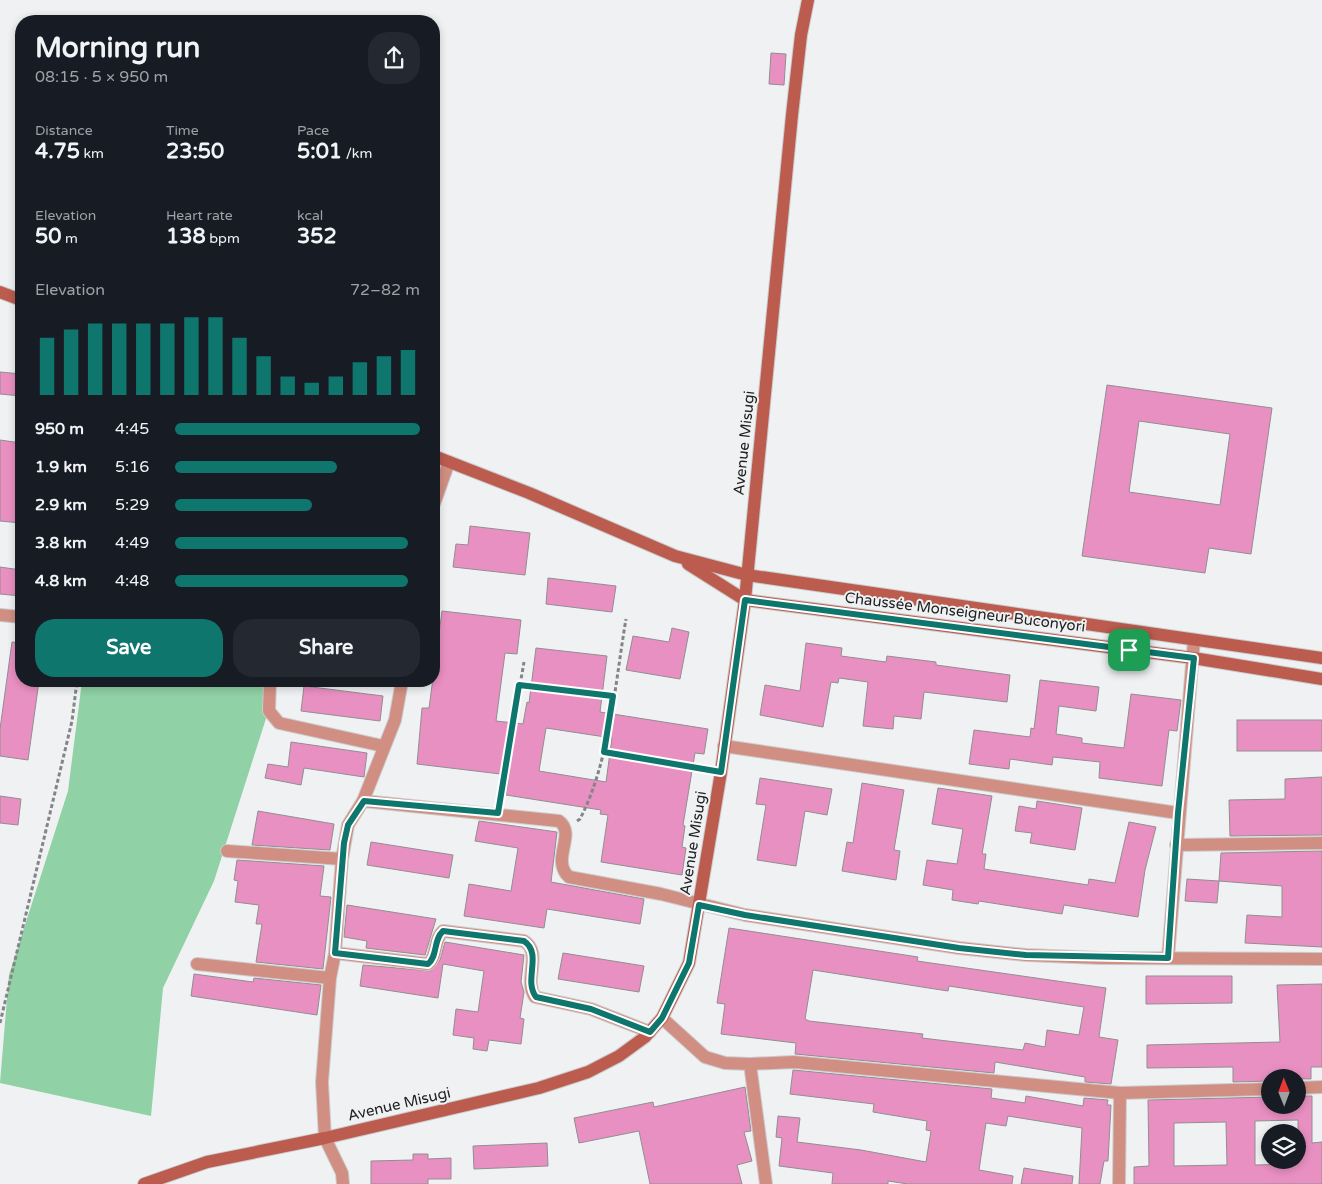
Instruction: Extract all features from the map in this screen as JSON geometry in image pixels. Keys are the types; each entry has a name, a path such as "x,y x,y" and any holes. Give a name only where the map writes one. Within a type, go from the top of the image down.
{"street":[{"name":"Avenue Misugi","path":"144,1184 207,1162 325,1138 539,1088 588,1072 619,1056 650,1032 662,1018 689,963 721,772 745,600 801,35 808,0"},
{"path":"0,292 15,298"},
{"name":"Chaussée Monseigneur Buconyori","path":"440,458 529,493 675,556 747,576 1322,658"},
{"path":"440,487 449,462"},
{"name":"Chaussée Monseigneur Buconyori","path":"675,556 745,600 1194,658 1322,679"},
{"path":"0,615 15,616"},
{"path":"1168,958 1178,813 1194,658 1194,640"},
{"path":"270,687 269,711 279,723 383,746"},
{"path":"343,1184 342,1173 325,1138 322,1082 342,859 348,825 364,801 383,746 395,720 401,687"},
{"path":"724,746 1178,813"},
{"path":"364,801 498,813 559,821 566,830 561,864 563,872 569,877 661,894 745,915 969,949 1026,955 1322,959"},
{"path":"1176,844 1322,843"},
{"path":"227,851 342,859"},
{"path":"335,953 428,964 433,960 438,936 443,931 524,941 531,945 533,951 531,981 532,992 536,997 591,1009 650,1032"},
{"path":"197,964 330,978"},
{"path":"662,1018 705,1057 726,1063 794,1062 1120,1093 1261,1089"},
{"path":"750,1064 766,1184"},
{"path":"1306,1088 1322,1087"},
{"path":"1119,1184 1120,1093"}],"path":[{"path":"564,825 580,820 604,752 626,618"},
{"path":"498,813 524,662"},
{"path":"519,685 613,696"},
{"path":"0,1023 72,721 76,687"},
{"path":"604,752 721,772"}],"green space":[{"path":"81,687 276,687 214,881 163,988 151,1116 0,1083 9,975 68,791"}],"building":[{"path":"771,53 786,54 784,85 769,84"},
{"path":"0,372 15,373 15,395 0,394"},
{"path":"1107,385 1272,408 1251,554 1209,548 1205,573 1082,556","holes":["1139,421 1230,434 1220,505 1129,492"]},
{"path":"0,440 15,442 15,522 0,521"},
{"path":"470,526 530,533 525,575 453,567 456,544 468,545"},
{"path":"0,567 15,569 15,595 0,594"},
{"path":"548,578 616,586 612,612 546,604"},
{"path":"442,611 521,620 517,654 505,653 496,721 523,724 527,702 529,703 536,648 607,656 600,712 708,729 704,754 695,753 683,825 685,826 682,847 686,848 682,875 601,862 608,815 600,814 601,810 506,795 509,775 417,764 422,708 429,708 432,687 440,687 440,626","holes":["546,728 612,738 606,782 539,771"]},
{"path":"672,628 689,632 680,679 626,670 633,636 669,642"},
{"path":"12,642 15,642 15,687 38,687 28,760 0,756 0,729"},
{"path":"806,643 842,648 841,656 886,662 887,656 936,662 936,665 1010,675 1007,702 924,692 921,719 894,716 893,729 863,726 868,682 839,678 838,683 831,682 823,727 760,715 765,685 800,691"},
{"path":"1040,680 1099,687 1096,711 1059,706 1056,734 1082,738 1082,743 1124,748 1131,694 1181,700 1177,731 1169,730 1162,786 1099,778 1100,762 1053,757 1052,765 1010,759 1009,769 969,764 974,730 1030,737 1031,728 1034,729"},
{"path":"304,687 383,696 380,721 301,711"},
{"path":"1237,720 1322,720 1322,751 1237,751"},
{"path":"291,742 367,753 364,777 304,768 301,785 265,778 268,764 288,767"},
{"path":"1322,777 1322,835 1230,836 1229,800 1285,799 1285,779"},
{"path":"760,778 832,789 827,815 805,811 796,866 757,860 766,805 756,804"},
{"path":"862,783 904,790 894,850 900,851 896,880 842,871 847,842 853,843"},
{"path":"938,788 992,796 982,854 986,854 984,869 1088,885 1089,879 1115,883 1129,822 1156,827 1145,870 1138,917 1064,905 1062,914 979,901 978,904 952,900 953,890 923,885 927,860 957,864 963,829 932,824"},
{"path":"0,796 21,799 18,825 0,823"},
{"path":"1037,801 1082,808 1075,850 1030,843 1032,833 1015,831 1019,806 1036,809"},
{"path":"258,811 334,824 330,850 252,845"},
{"path":"479,821 557,832 551,882 644,899 640,924 547,909 544,928 464,916 469,884 511,891 518,848 475,841"},
{"path":"371,842 453,855 449,878 367,865"},
{"path":"1322,851 1322,947 1245,943 1247,915 1282,917 1282,886 1219,881 1221,853"},
{"path":"237,860 324,866 320,896 331,897 323,969 256,962 262,924 256,924 259,905 235,902 238,881 234,880"},
{"path":"1187,879 1219,881 1217,903 1185,901"},
{"path":"347,905 436,919 425,955 366,948 367,941 344,937"},
{"path":"729,928 918,957 917,961 1106,988 1099,1037 1118,1040 1111,1084 1085,1082 1085,1077 995,1062 994,1073 795,1054 796,1043 721,1034 725,1004 717,1003","holes":["813,970 948,991 949,986 1084,1007 1079,1035 1047,1030 1045,1047 1025,1043 1023,1050 922,1038 923,1034 805,1019"]},
{"path":"445,942 524,955 521,982 524,992 520,1018 524,1019 521,1044 489,1040 487,1051 473,1049 474,1038 453,1035 456,1009 478,1012 484,971 443,964 438,998 360,986 363,965 431,971 440,960"},
{"path":"563,953 644,966 639,992 558,979"},
{"path":"194,974 253,982 254,978 321,985 317,1015 191,996"},
{"path":"1146,976 1232,976 1232,1003 1146,1004"},
{"path":"1322,984 1322,1067 1311,1067 1311,1079 1306,1079 1306,1069 1261,1069 1261,1081 1233,1082 1233,1067 1147,1068 1147,1045 1280,1042 1277,985"},
{"path":"793,1070 992,1089 991,1098 1025,1103 1026,1096 1083,1106 1084,1098 1108,1100 1107,1105 1111,1105 1108,1161 1104,1161 1100,1184 1079,1184 1082,1128 1008,1116 1006,1126 986,1123 979,1170 1013,1176 1012,1184 908,1184 888,1181 888,1184 832,1184 833,1173 779,1166 782,1138 776,1137 778,1116 800,1118 797,1142 861,1150 926,1162 931,1131 926,1130 927,1121 873,1112 874,1104 790,1094"},
{"path":"745,1087 751,1131 744,1132 752,1161 737,1165 742,1184 650,1184 639,1131 579,1143 574,1118 653,1102 654,1107"},
{"path":"1306,1096 1312,1096 1312,1143 1322,1142 1322,1184 1134,1184 1134,1167 1149,1166 1148,1100 1261,1097 1261,1114 1306,1114","holes":["1226,1122 1227,1165 1174,1166 1174,1123"]},
{"path":"547,1143 548,1166 474,1169 473,1146"},
{"path":"413,1154 428,1154 428,1159 451,1158 451,1179 428,1179 428,1184 371,1184 371,1161 413,1160"},
{"path":"1024,1168 1073,1176 1072,1184 1021,1184"}],"route":[{"path":"745,600 1129,650 1194,658 1178,813 1168,958 1026,955 959,948 745,915 699,905 689,963 662,1018 650,1032 591,1009 536,997 532,992 531,981 533,951 531,945 524,941 443,931 438,936 433,960 428,964 335,953 344,843 348,825 364,801 498,813 519,685 613,696 604,752 721,772 745,600"}]}
